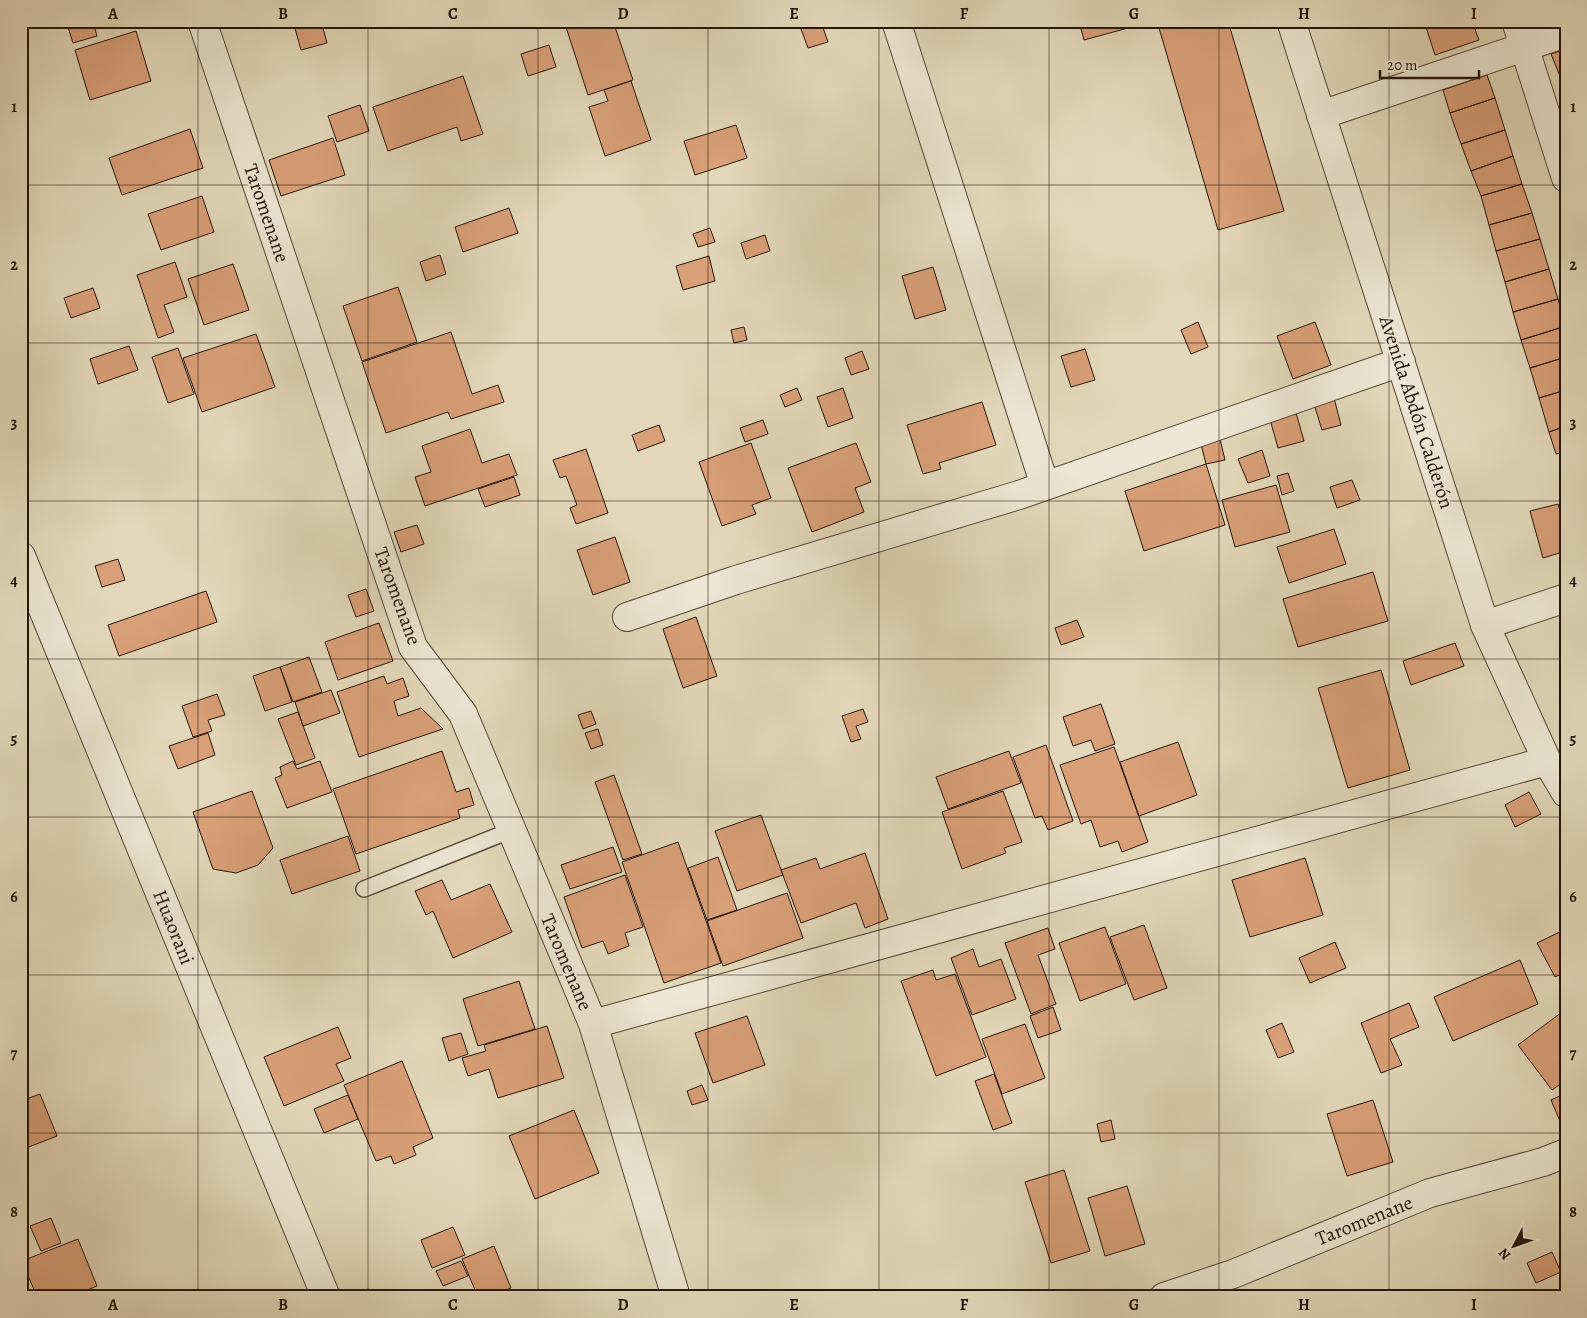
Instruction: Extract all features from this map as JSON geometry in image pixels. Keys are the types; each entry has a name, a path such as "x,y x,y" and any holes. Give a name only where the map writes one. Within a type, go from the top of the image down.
{"street":[{"name":"Taromenane","path":"202,21 413,646 463,714 593,1024 676,1297"},
{"path":"896,21 1046,486"},
{"name":"Avenida Abdón Calderón","path":"1291,21 1485,625 1547,761 1566,793"},
{"path":"1516,21 1566,178"},
{"path":"1322,116 1566,33"},
{"path":"627,617 736,580 1046,486 1401,362"},
{"name":"Huaorani","path":"21,556 326,1297"},
{"path":"1485,625 1566,598"},
{"path":"593,1024 1547,761"},
{"name":"Taromenane","path":"1164,1297 1233,1274 1430,1193 1566,1154"}],"lane":[{"path":"364,889 512,830"}],"building":[{"path":"66,21 110,21 94,26 97,36 73,43"},
{"path":"293,21 321,21 327,43 301,50"},
{"path":"574,21 613,21 633,80 588,95 565,24"},
{"path":"1079,21 1127,21 1128,28 1084,40"},
{"path":"1157,21 1228,21 1284,211 1218,230"},
{"path":"1424,21 1472,21 1479,40 1435,55"},
{"path":"821,22 828,42 808,48 801,29"},
{"path":"136,31 151,81 90,100 75,50"},
{"path":"549,45 556,67 528,76 521,54"},
{"path":"1566,49 1566,79 1562,81 1551,54"},
{"path":"1487,75 1495,98 1450,113 1443,90"},
{"path":"463,76 483,134 461,141 457,127 388,151 373,107"},
{"path":"1566,79 1566,93 1562,81"},
{"path":"631,81 651,140 605,156 589,107 608,101 604,90"},
{"path":"1495,98 1505,130 1461,144 1450,113"},
{"path":"360,105 369,131 337,142 328,116"},
{"path":"736,125 747,158 695,175 684,141"},
{"path":"190,129 203,168 122,195 109,158"},
{"path":"1505,130 1513,156 1471,171 1461,144"},
{"path":"333,138 345,175 281,196 269,160"},
{"path":"1513,156 1522,184 1481,196 1471,171"},
{"path":"1522,184 1532,213 1489,225 1481,196"},
{"path":"202,196 214,232 161,250 148,214"},
{"path":"509,208 518,233 463,252 455,227"},
{"path":"1532,213 1540,239 1496,251 1489,225"},
{"path":"710,228 715,242 698,247 693,234"},
{"path":"765,235 770,251 746,259 741,243"},
{"path":"1540,239 1549,269 1505,282 1496,251"},
{"path":"440,255 446,274 426,281 420,262"},
{"path":"709,256 715,281 683,290 676,266"},
{"path":"175,262 187,297 164,305 174,332 158,338 137,275"},
{"path":"233,264 249,310 204,325 188,279"},
{"path":"933,267 946,310 915,319 902,276"},
{"path":"1549,269 1558,299 1513,312 1505,282"},
{"path":"398,287 417,342 362,361 343,306"},
{"path":"93,288 100,308 71,318 64,298"},
{"path":"1558,299 1566,326 1521,340 1513,312"},
{"path":"1198,322 1208,347 1191,354 1181,330"},
{"path":"1315,322 1331,365 1293,379 1277,336"},
{"path":"1566,326 1566,357 1530,368 1521,340"},
{"path":"744,327 747,340 734,343 731,330"},
{"path":"451,332 472,394 498,385 504,402 451,419 448,412 386,433 362,362"},
{"path":"256,334 275,387 202,412 183,358"},
{"path":"129,346 138,370 98,384 90,359"},
{"path":"178,348 194,394 168,403 152,357"},
{"path":"1085,349 1095,380 1071,387 1061,356"},
{"path":"862,351 869,369 851,375 845,358"},
{"path":"1566,357 1566,390 1539,398 1530,368"},
{"path":"797,388 802,400 785,407 780,395"},
{"path":"843,388 853,418 828,427 817,397"},
{"path":"1566,390 1566,426 1549,432 1539,398"},
{"path":"1334,398 1341,425 1322,430 1314,404"},
{"path":"982,402 996,445 939,463 941,469 923,474 907,425"},
{"path":"1295,409 1304,441 1278,448 1269,416"},
{"path":"763,420 768,434 745,442 740,428"},
{"path":"659,425 665,441 638,451 632,435"},
{"path":"1566,426 1566,452 1556,454 1549,432"},
{"path":"470,429 482,463 509,454 517,475 425,506 415,477 431,472 422,446"},
{"path":"1220,439 1225,460 1206,464 1201,444"},
{"path":"751,443 771,498 752,505 756,514 722,526 699,462"},
{"path":"856,443 871,482 855,488 864,512 812,532 788,468"},
{"path":"586,449 608,513 576,524 570,508 577,505 566,476 560,478 553,460"},
{"path":"1262,450 1270,476 1248,483 1238,459"},
{"path":"1206,464 1225,525 1144,551 1125,491"},
{"path":"1288,473 1294,491 1282,495 1277,476"},
{"path":"514,477 520,495 485,507 478,489"},
{"path":"1352,480 1360,500 1337,508 1330,487"},
{"path":"1276,485 1290,532 1235,547 1222,500"},
{"path":"1558,504 1566,530 1566,551 1543,558 1530,511"},
{"path":"417,525 424,544 401,552 394,532"},
{"path":"1334,529 1346,564 1289,583 1277,547"},
{"path":"615,537 630,582 593,595 577,550"},
{"path":"118,559 125,580 102,587 95,566"},
{"path":"1373,572 1388,621 1298,647 1283,599"},
{"path":"366,589 374,611 356,617 348,595"},
{"path":"206,591 217,622 119,656 108,625"},
{"path":"696,617 717,676 683,688 663,629"},
{"path":"1077,620 1084,637 1061,645 1055,628"},
{"path":"379,623 393,661 338,680 325,642"},
{"path":"1455,643 1464,666 1411,685 1403,661"},
{"path":"309,657 322,692 293,702 280,667"},
{"path":"280,667 292,702 265,711 253,676"},
{"path":"1381,670 1410,770 1348,788 1318,688"},
{"path":"384,676 387,684 403,678 409,696 394,701 398,716 421,708 443,729 359,757 337,692"},
{"path":"331,690 340,713 303,726 295,702"},
{"path":"217,694 225,715 208,720 212,731 193,737 182,706"},
{"path":"1101,704 1115,744 1095,751 1091,740 1073,746 1063,717"},
{"path":"863,709 868,722 856,726 861,739 851,742 842,716"},
{"path":"591,711 596,724 583,729 578,715"},
{"path":"298,712 315,758 296,765 278,719"},
{"path":"598,729 603,745 591,749 585,733"},
{"path":"208,733 215,755 178,769 169,746"},
{"path":"1178,742 1197,795 1139,816 1120,762"},
{"path":"1046,745 1073,821 1048,830 1042,816 1035,818 1013,757"},
{"path":"1114,747 1148,842 1122,852 1118,841 1100,847 1091,820 1081,824 1060,765"},
{"path":"442,751 456,792 469,788 474,805 458,810 460,818 356,854 333,789"},
{"path":"1009,751 1021,783 948,809 936,777"},
{"path":"293,761 297,769 320,761 332,792 287,808 275,778 282,775 280,767"},
{"path":"614,775 642,854 623,860 595,782"},
{"path":"252,791 273,848 258,865 236,873 213,869 193,812"},
{"path":"1003,791 1022,842 1004,848 1006,853 962,869 942,812"},
{"path":"1529,792 1541,814 1515,827 1505,805"},
{"path":"761,815 783,875 737,891 715,831"},
{"path":"348,836 360,871 292,894 280,860"},
{"path":"678,842 721,963 664,983 622,862"},
{"path":"613,847 622,872 570,889 561,865"},
{"path":"865,853 888,919 865,928 856,903 801,923 781,870 816,858 820,869"},
{"path":"718,857 737,910 707,920 688,868"},
{"path":"1305,858 1323,915 1250,937 1232,880"},
{"path":"625,875 643,927 625,933 629,946 608,954 603,941 582,948 564,897"},
{"path":"442,880 451,900 490,884 512,932 453,958 433,911 426,915 415,891"},
{"path":"787,893 803,938 723,966 707,921"},
{"path":"1144,925 1167,988 1134,1000 1110,937"},
{"path":"1105,927 1126,984 1080,1001 1059,943"},
{"path":"1048,928 1055,949 1038,955 1056,1004 1031,1014 1005,943"},
{"path":"1566,929 1566,972 1555,977 1537,943"},
{"path":"1335,942 1346,968 1310,983 1299,958"},
{"path":"973,949 979,967 1001,959 1016,999 972,1015 951,958"},
{"path":"1520,960 1538,1004 1453,1041 1434,997"},
{"path":"933,970 936,980 955,974 986,1057 936,1076 901,981"},
{"path":"519,981 535,1029 478,1046 463,999"},
{"path":"1409,1003 1419,1027 1390,1039 1402,1065 1381,1073 1361,1023"},
{"path":"1053,1007 1061,1030 1038,1038 1030,1016"},
{"path":"1566,1009 1566,1080 1552,1090 1518,1045"},
{"path":"747,1016 765,1065 713,1083 695,1033"},
{"path":"1282,1023 1294,1052 1278,1058 1266,1030"},
{"path":"1025,1024 1045,1078 1002,1094 982,1039"},
{"path":"547,1026 564,1078 498,1098 489,1069 468,1076 462,1058 486,1051 484,1045"},
{"path":"338,1027 351,1058 336,1064 344,1081 284,1106 264,1057"},
{"path":"461,1033 468,1054 449,1061 442,1038"},
{"path":"402,1061 433,1138 413,1147 416,1155 394,1164 391,1156 376,1161 344,1085"},
{"path":"994,1074 1012,1123 993,1130 975,1081"},
{"path":"21,1075 27,1090 21,1092"},
{"path":"702,1085 708,1100 692,1105 687,1091"},
{"path":"1566,1093 1566,1124 1562,1126 1551,1100"},
{"path":"40,1094 57,1136 21,1150 21,1101"},
{"path":"348,1095 358,1119 324,1133 314,1109"},
{"path":"1373,1100 1393,1162 1347,1176 1327,1114"},
{"path":"574,1110 599,1173 535,1199 509,1136"},
{"path":"1111,1120 1115,1139 1101,1142 1097,1124"},
{"path":"1064,1170 1090,1251 1051,1263 1025,1182"},
{"path":"1127,1186 1145,1244 1105,1256 1088,1198"},
{"path":"51,1218 61,1243 41,1251 30,1226"},
{"path":"453,1227 465,1255 432,1268 421,1240"},
{"path":"78,1239 97,1286 70,1297 37,1297 22,1261"},
{"path":"494,1246 511,1288 488,1297 478,1297 462,1259"},
{"path":"1552,1252 1561,1272 1536,1283 1527,1263"},
{"path":"461,1261 468,1276 443,1286 436,1271"},
{"path":"1523,1292 1525,1297 1510,1297"}]}
